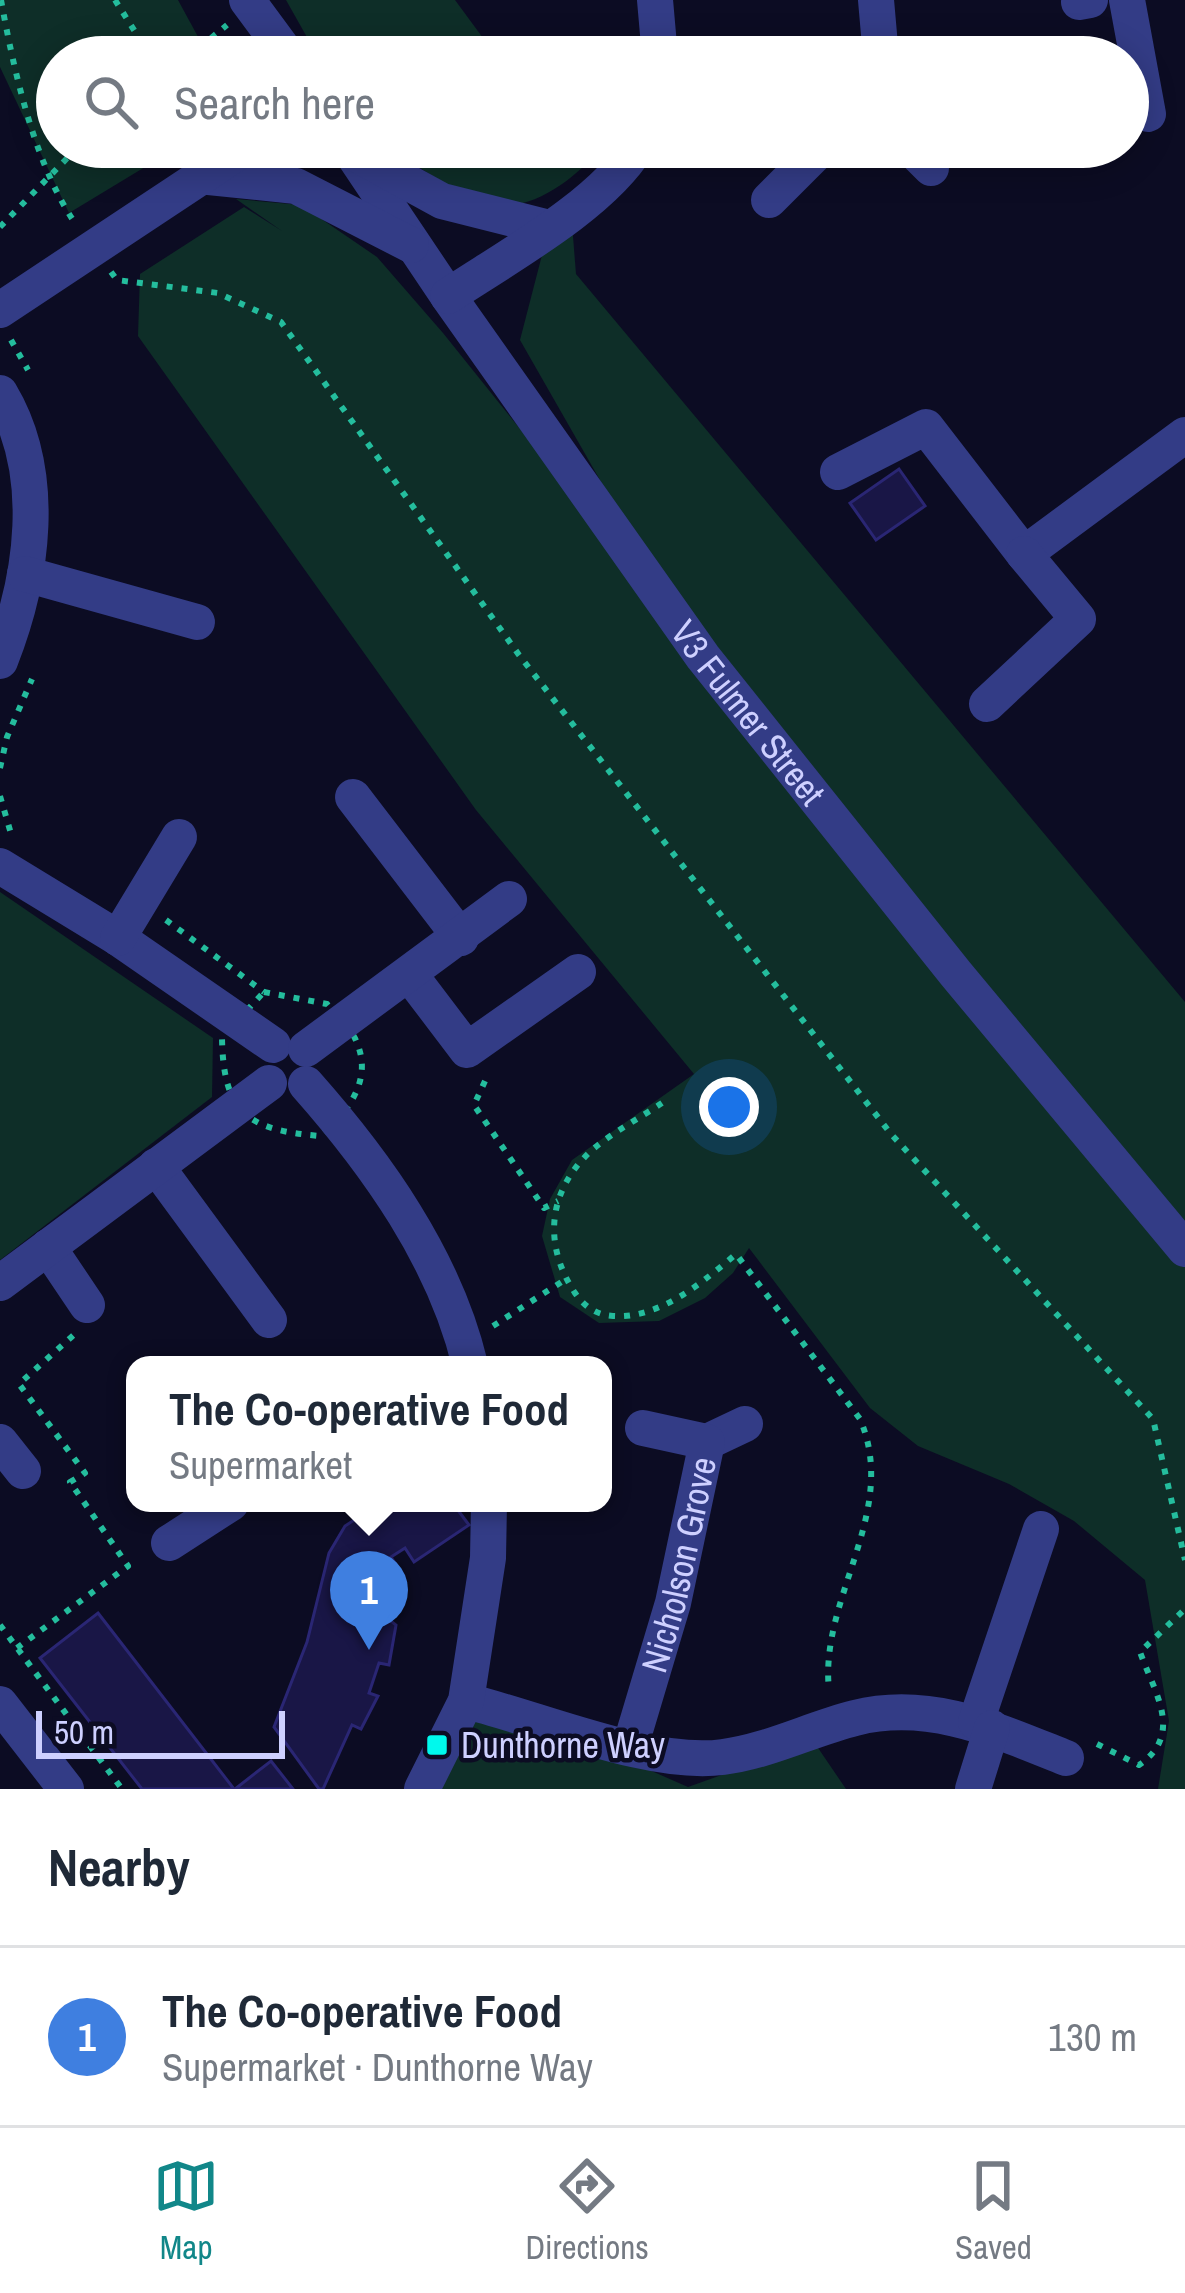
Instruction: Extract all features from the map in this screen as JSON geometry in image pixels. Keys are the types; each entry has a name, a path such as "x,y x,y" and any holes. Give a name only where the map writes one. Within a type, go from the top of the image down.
{"street":[{"path":"247,0 274,36"},
{"path":"655,0 658,36"},
{"path":"876,0 879,36"},
{"path":"1127,0 1134,36"},
{"path":"0,310 212,168"},
{"name":"V3 Fulmer Street","path":"362,168 703,657 956,974 1185,1249"},
{"path":"383,168 442,201 549,228"},
{"path":"448,296 549,228 624,168"},
{"path":"769,200 801,168"},
{"path":"199,176 296,185 414,246"},
{"path":"0,393 28,468 32,530 11,633 0,661"},
{"path":"838,472 926,427 1078,619 987,704"},
{"path":"1024,554 1185,435"},
{"path":"25,574 196,622"},
{"path":"353,797 461,938"},
{"path":"118,938 179,837"},
{"path":"0,866 118,938 288,1065 391,1191 437,1276 467,1354"},
{"path":"0,1283 509,899"},
{"path":"410,975 477,1065 578,972"},
{"path":"156,1166 269,1320"},
{"path":"48,1247 87,1305"},
{"path":"707,1442 745,1424"},
{"name":"Nicholson Grove","path":"643,1428 707,1442 673,1603 649,1765"},
{"path":"169,1543 217,1512"},
{"path":"422,1789 466,1701 488,1558 489,1512"},
{"path":"973,1789 984,1725 1041,1528"},
{"path":"466,1701 649,1765 723,1757 856,1717 905,1710 984,1725 1066,1758"},
{"path":"0,1704 66,1789"}],"path":[{"path":"1,0 13,66 36,134"},
{"path":"115,0 138,36"},
{"path":"48,168 68,213 117,280 218,293 281,322 518,655 891,1134 1153,1419 1185,1560"},
{"path":"0,227 57,168"},
{"path":"477,1065 474,1106 544,1208 561,1199"},
{"path":"662,1103 591,1151 561,1199 552,1248 585,1307 612,1316 649,1310 686,1294 736,1253 860,1419 870,1442 872,1479 860,1549 826,1652 831,1706"},
{"path":"467,1354 566,1279"},
{"path":"17,1648 128,1566 70,1482 85,1473 19,1384 95,1316 87,1305"},
{"path":"1066,1758 1078,1734 1138,1765 1156,1752 1165,1722 1140,1652 1185,1609"},
{"path":"0,1625 122,1789"}],"green space":[{"path":"0,0 178,0 198,36 36,36 36,143 0,67"},
{"path":"286,0 455,0 482,36 306,36"},
{"path":"48,168 143,168 69,213"},
{"path":"420,168 582,168 540,197 511,205 469,196"},
{"path":"236,199 301,205 377,257 696,648 520,340 549,228 571,211 576,274 1185,1002 1185,1789 1158,1789 1169,1721 1145,1580 1074,1521 1009,1484 918,1446 870,1408 749,1248 733,1273 705,1298 659,1321 599,1323 560,1297 542,1236 550,1199 572,1160 694,1074 476,810 138,336 140,274 244,207 282,231"},
{"path":"0,892 213,1038 212,1097 0,1260"},
{"path":"466,1701 524,1715 688,1787 814,1742 846,1789 422,1789"}],"building":[{"path":"899,469 925,506 876,540 850,503"},
{"path":"366,1512 459,1512 469,1525 414,1562 405,1548 391,1557 399,1569 380,1612 396,1625 389,1665 379,1663 369,1693 378,1696 361,1729 352,1725 319,1789 274,1727 307,1642 329,1553 345,1526"},
{"path":"98,1613 234,1789 142,1789 40,1658"},
{"path":"271,1761 293,1789 235,1789"}],"place":[{"name":"The Co-operative Food","path":"369,1650"},
{"name":"Dunthorne Way","path":"437,1745"}]}
